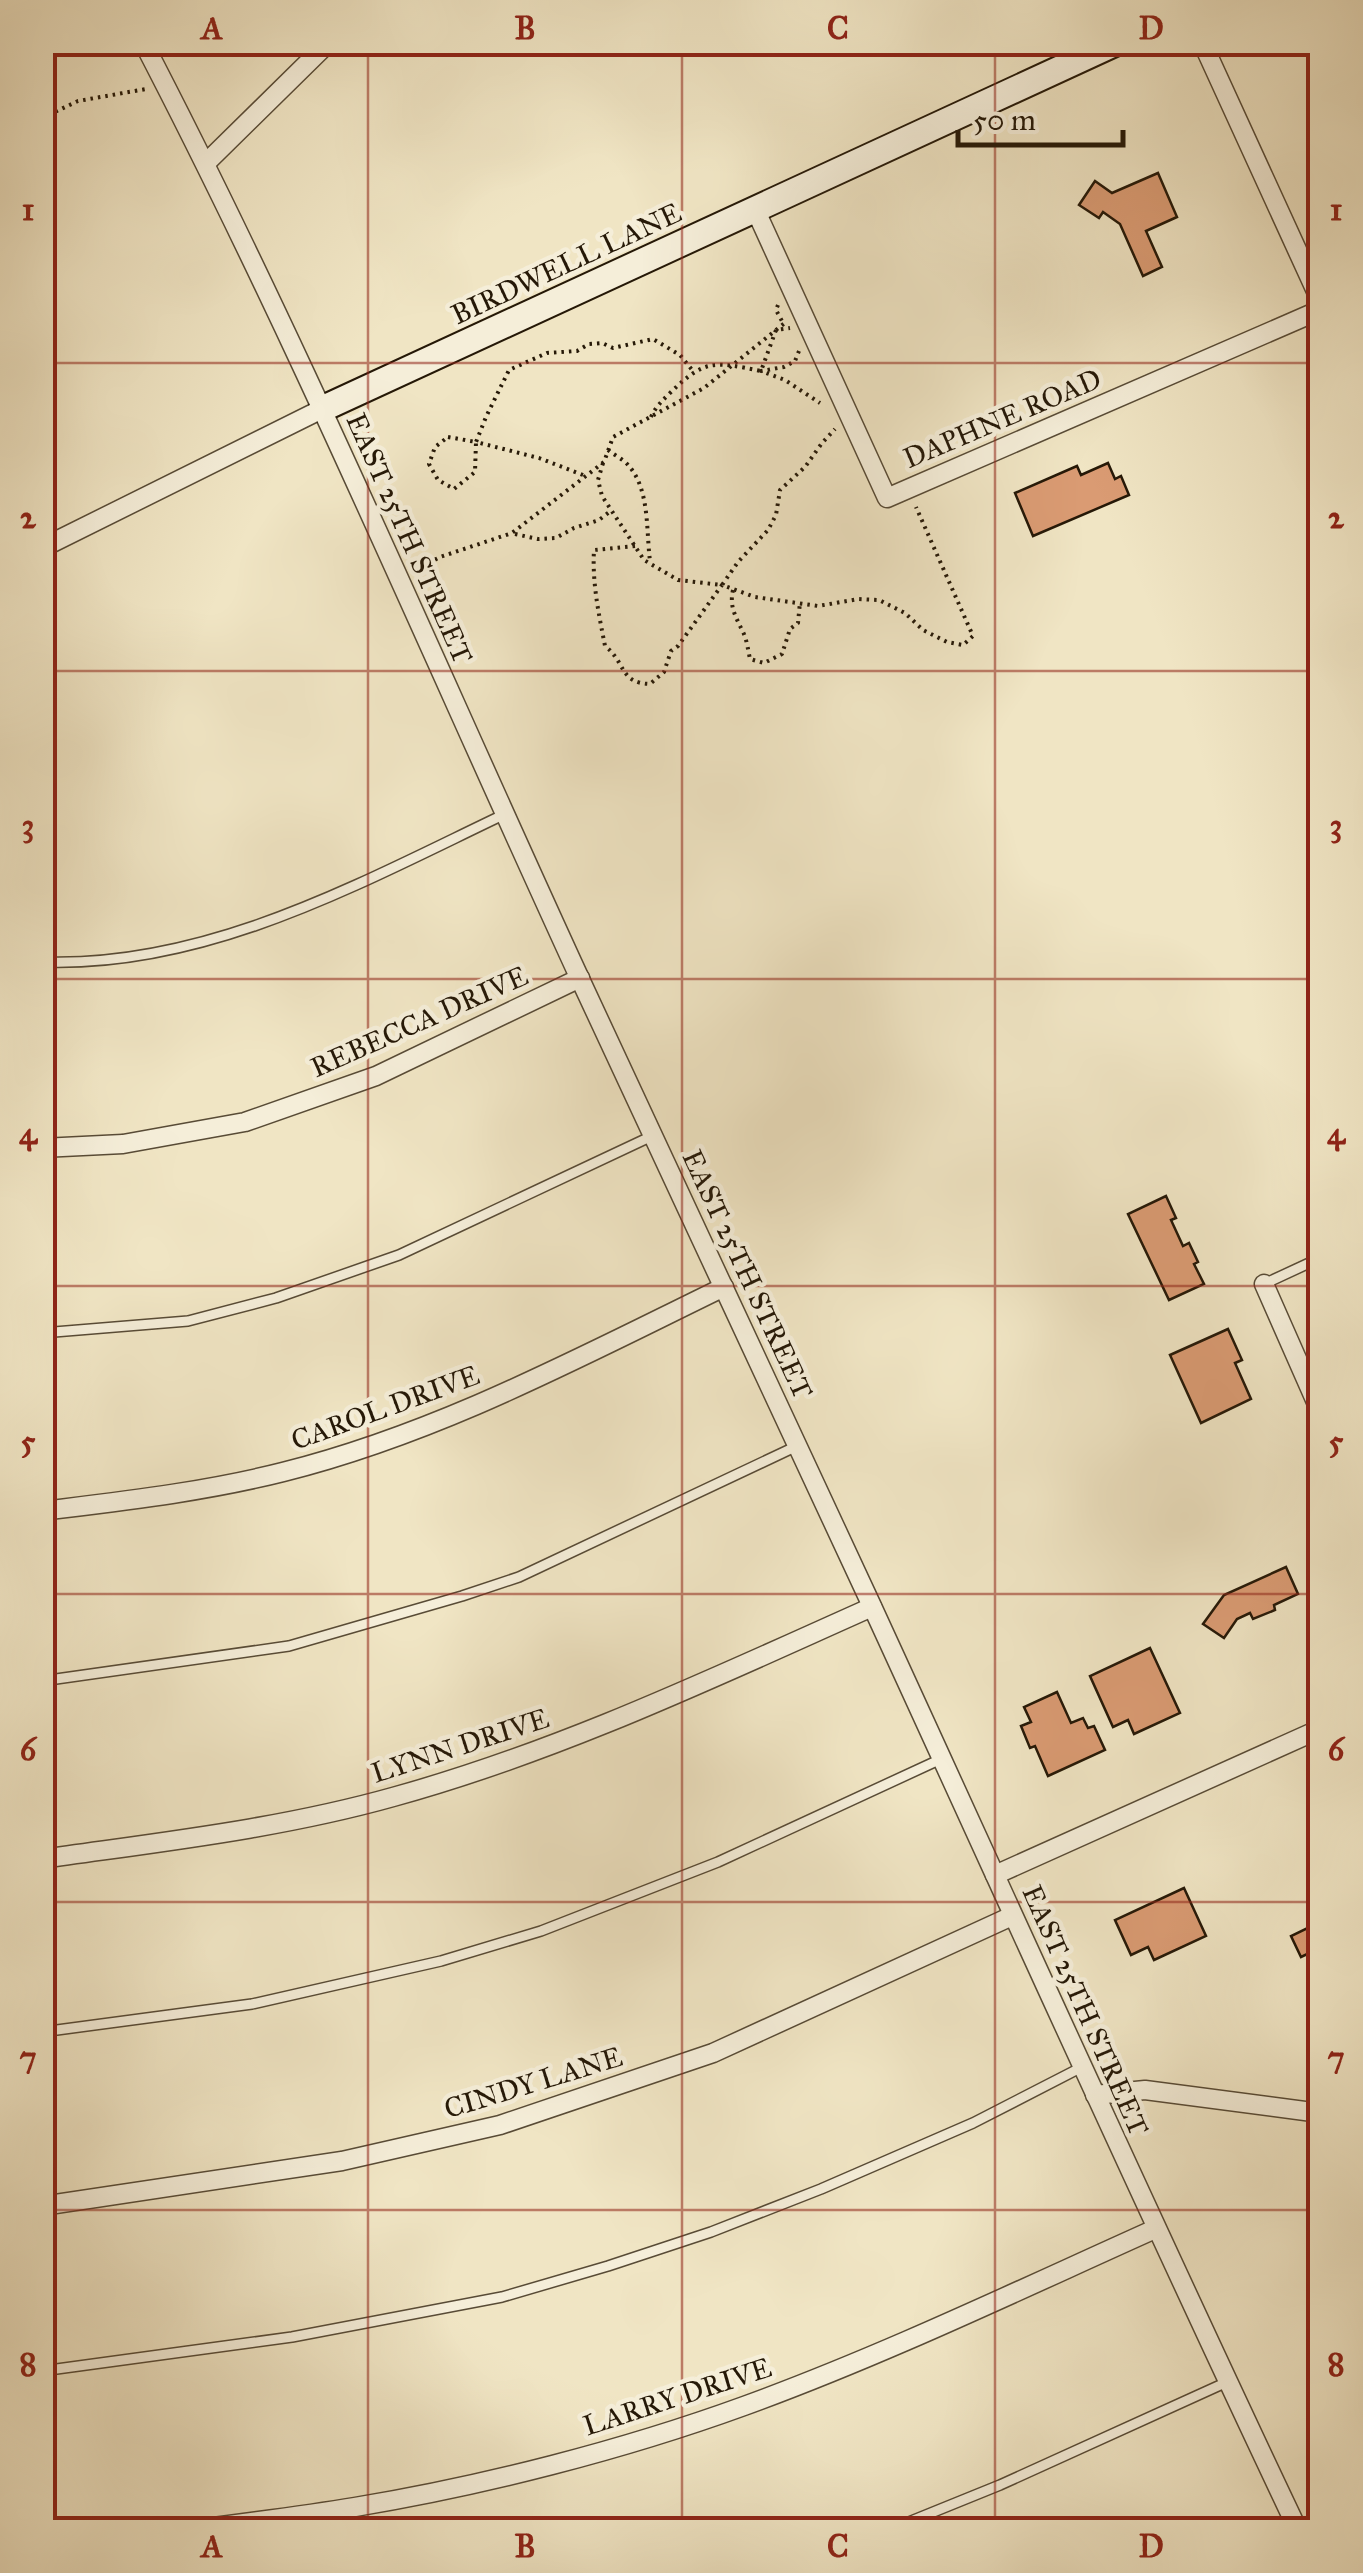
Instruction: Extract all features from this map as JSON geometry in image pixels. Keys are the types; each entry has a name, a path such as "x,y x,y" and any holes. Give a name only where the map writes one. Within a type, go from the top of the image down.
{"street":[{"name":"EAST 25TH STREET","path":"143,42 206,163 322,408 1155,2229 1298,2530"},
{"path":"206,163 329,42"},
{"name":"BIRDWELL LANE","path":"42,548 322,408 1118,42"},
{"path":"1202,42 1320,300"},
{"name":"DAPHNE ROAD","path":"755,209 801,309 801,331 847,410 887,498 1320,310"},
{"name":"REBECCA DRIVE","path":"42,1148 124,1144 246,1122 376,1076 580,978"},
{"path":"1264,1284 1320,1411"},
{"name":"CAROL DRIVE","path":"42,1511 180,1494 284,1472 383,1442 484,1404 724,1287"},
{"name":"LYNN DRIVE","path":"42,1859 268,1826 391,1798 503,1764 604,1726 872,1607"},
{"path":"994,1874 1320,1729"},
{"name":"CINDY LANE","path":"42,2206 342,2161 500,2125 713,2053 1012,1916"},
{"path":"1095,2095 1145,2090 1320,2114"},
{"name":"LARRY DRIVE","path":"190,2530 358,2506 484,2480 742,2407 874,2355 1155,2229"}],"lane":[{"path":"42,962 74,963 134,956 266,923 505,814"},
{"path":"42,1334 188,1320 276,1298 399,1255 653,1136"},
{"path":"1264,1284 1320,1258"},
{"path":"42,1680 288,1646 462,1596 519,1577 798,1446"},
{"path":"42,2032 252,2004 441,1961 540,1931 718,1862 941,1759"},
{"path":"42,2372 292,2337 502,2297 608,2266 822,2188 973,2124 1082,2067"},
{"path":"890,2530 1000,2485 1227,2382"}],"path":[{"path":"42,118 78,101 165,85"},
{"path":"789,283 776,310 785,326 801,331"},
{"path":"801,309 785,326 704,388 613,437 598,480 602,496 644,560 678,580 722,585 755,597 818,606 859,598 879,600 906,613 923,630 963,645 973,636 908,489"},
{"path":"785,326 801,331"},
{"path":"761,371 776,330"},
{"path":"585,476 539,458 476,442 448,437 436,447 429,464 438,480 454,489 475,472 476,442 509,370 546,353 577,351 589,344 602,343 613,348 653,340 680,355 693,371"},
{"path":"761,371 795,361 801,347"},
{"path":"636,546 594,550 597,606 606,646 618,656 624,675 637,684 650,684 664,672 671,652 738,562 768,530 776,515 780,490 805,467 847,410 819,403 786,380 761,371 710,365 693,371 655,407 650,418"},
{"path":"608,450 627,464 638,481 650,563"},
{"path":"398,578 440,557 512,533 604,462"},
{"path":"512,533 538,539 556,538 599,520 612,510"},
{"path":"733,589 730,596 734,616 745,636 750,659 764,663 782,654 790,628 798,623 800,602"}],"building":[{"path":"1158,173 1177,217 1146,231 1162,267 1143,276 1120,224 1103,212 1099,218 1079,205 1095,181 1112,193"},
{"path":"1108,463 1115,479 1121,476 1129,495 1033,536 1015,493 1077,466 1081,475"},
{"path":"1166,1196 1176,1218 1171,1220 1183,1246 1189,1243 1204,1284 1169,1300 1128,1214"},
{"path":"1320,1301 1320,1335 1308,1307"},
{"path":"1228,1329 1242,1360 1235,1363 1251,1399 1201,1423 1170,1355"},
{"path":"1286,1567 1298,1594 1274,1605 1275,1610 1253,1619 1250,1613 1237,1619 1224,1638 1203,1624 1224,1595"},
{"path":"1150,1648 1180,1713 1134,1734 1128,1720 1113,1727 1090,1676"},
{"path":"1057,1692 1071,1723 1083,1718 1088,1728 1094,1726 1105,1750 1048,1776 1021,1726 1031,1722 1024,1707"},
{"path":"1184,1888 1206,1936 1154,1960 1148,1947 1131,1955 1115,1920"},
{"path":"1320,1922 1320,1948 1301,1957 1291,1936"}]}
